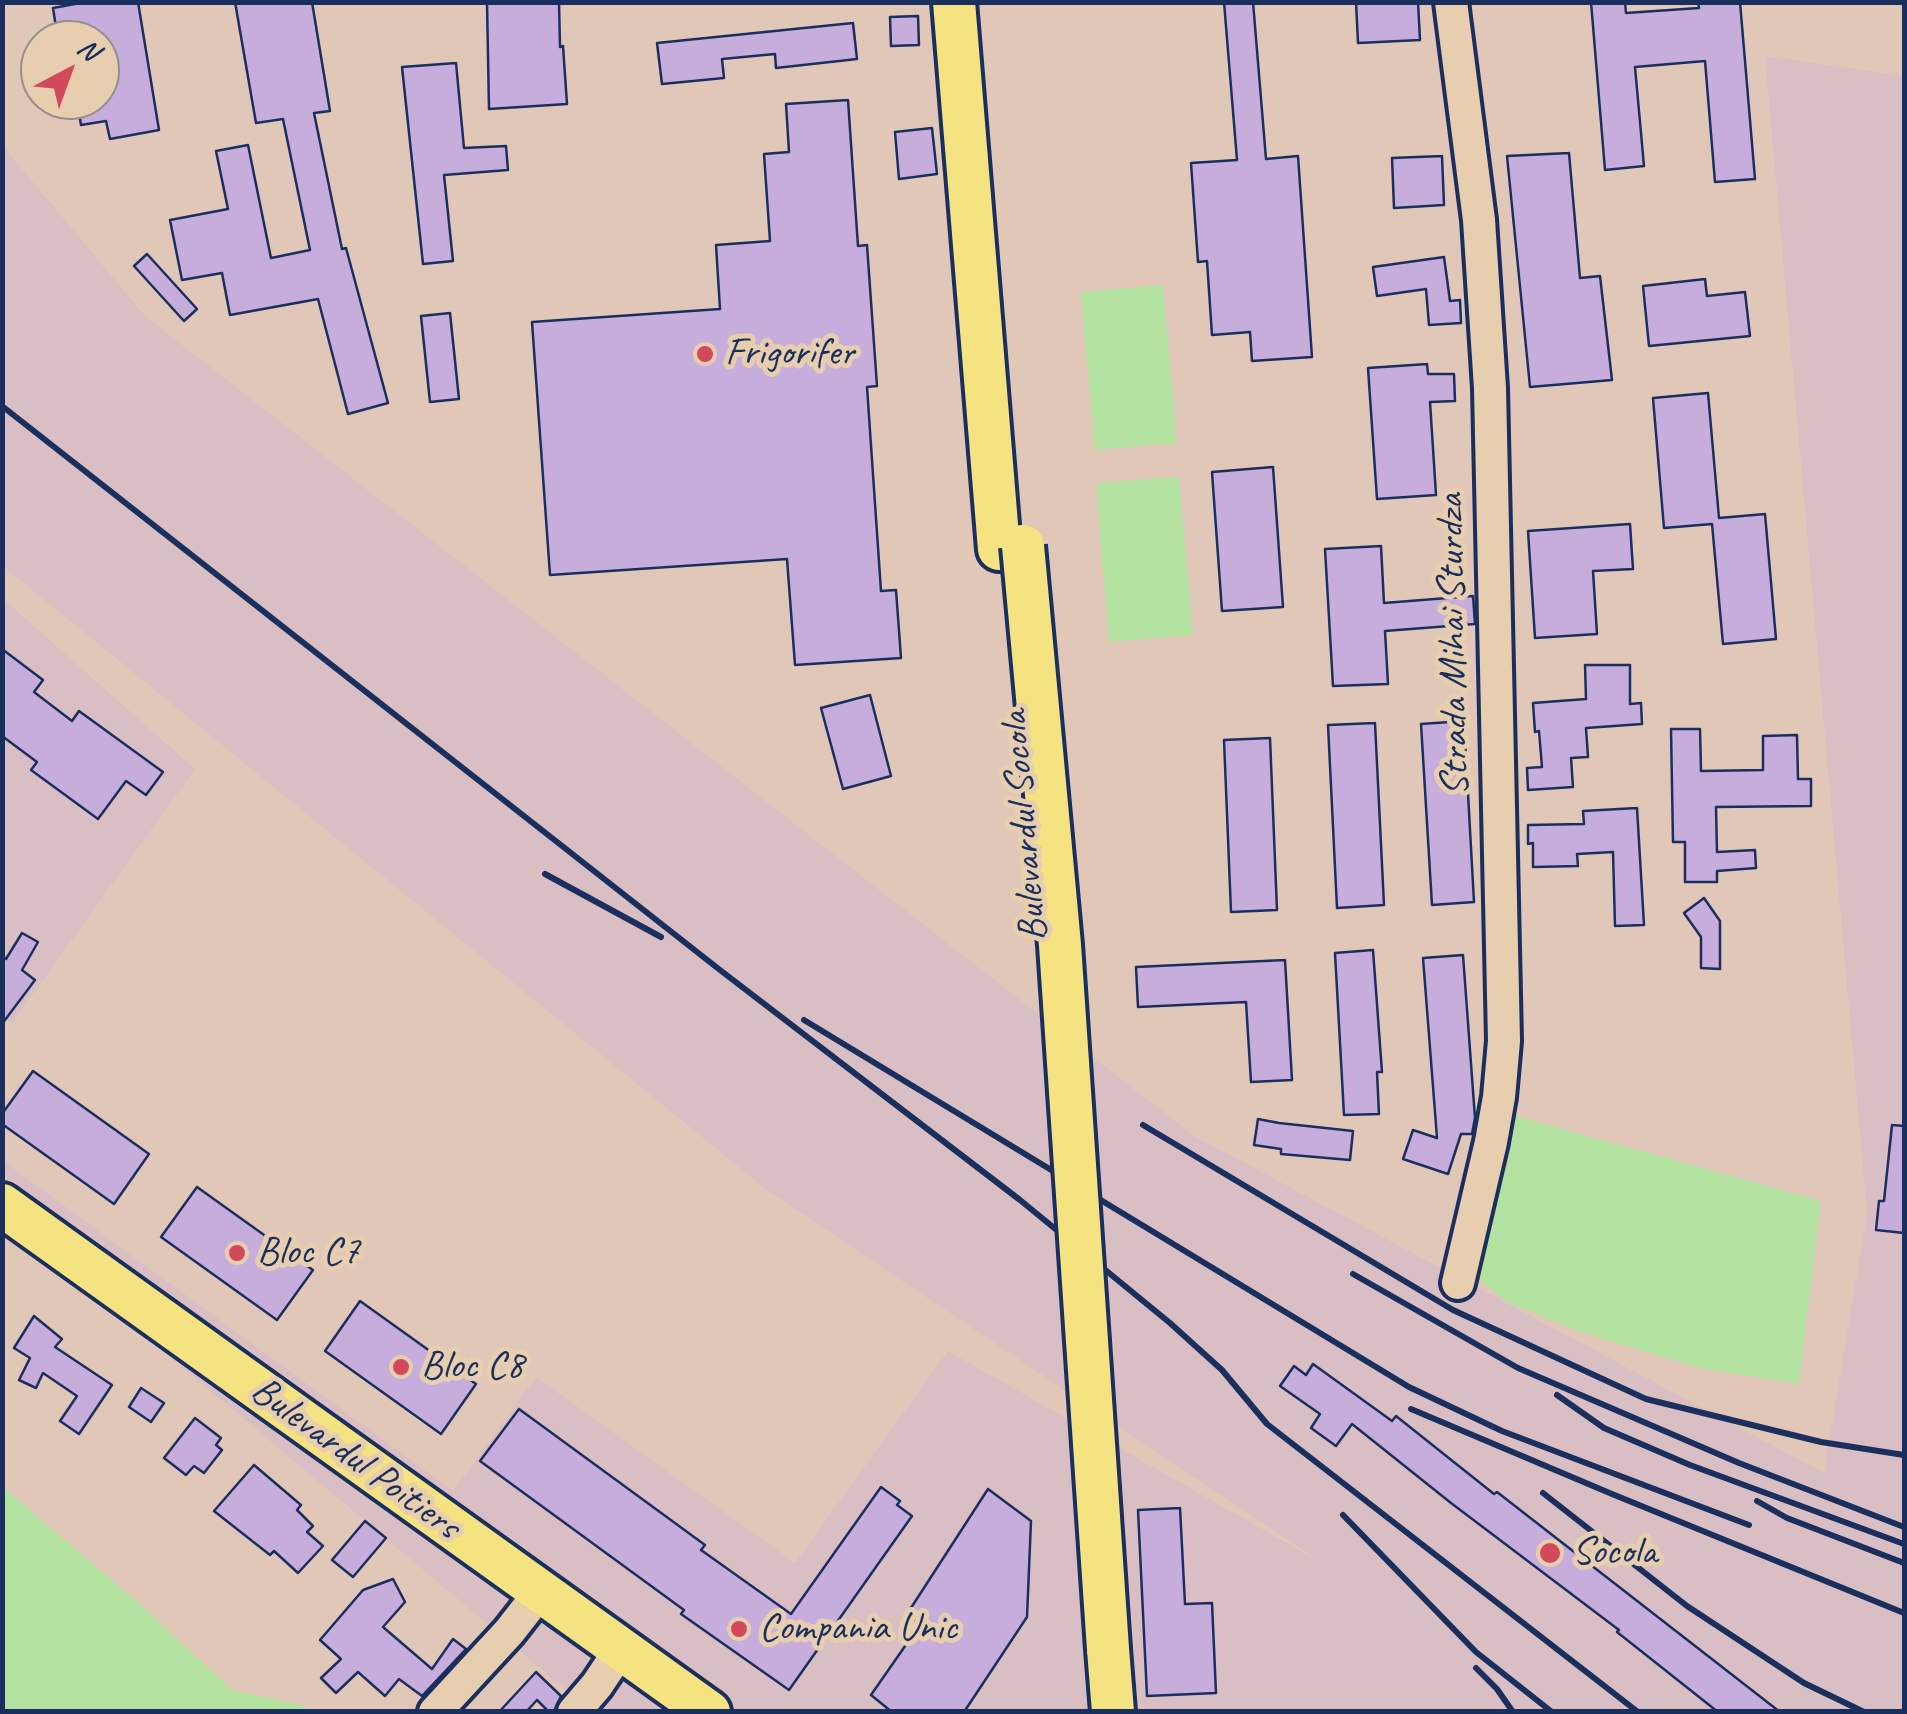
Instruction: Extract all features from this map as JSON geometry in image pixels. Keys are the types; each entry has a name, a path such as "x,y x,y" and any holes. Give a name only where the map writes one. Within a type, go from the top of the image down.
{"main road":[{"name":"Bulevardul Socola","path":"954,2 1011,548"},
{"name":"Bulevardul Socola","path":"979,2 1037,948 1096,1650"},
{"name":"Bulevardul Poitiers","path":"2,1205 615,1659 670,1712"},
{"name":"Bulevardul Poitiers","path":"2,1233 527,1609 709,1712"},
{"path":"1088,1712 1096,1650"},
{"path":"1096,1650 1113,1712"}],"street":[{"name":"Strada Mihai Sturdza","path":"1451,2 1480,220 1490,388 1504,1041 1491,1142 1458,1283"},
{"path":"435,1712 527,1609"},
{"path":"574,1712 615,1659"}],"shaded area":[{"path":"1765,56 1904,76 1904,1711 591,1711 3,1216 3,1161 453,1491 536,1377 795,1563 948,1351 1322,1563 767,1190 3,566 2,145 145,316 1194,1136 1824,1473 1867,1213"},
{"path":"2,598 195,769 12,1023 2,1016"}],"green space":[{"path":"1163,285 1177,443 1095,450 1081,292"},
{"path":"1179,477 1193,635 1109,642 1096,483"},
{"path":"1512,1115 1821,1201 1799,1384 1699,1368 1578,1331 1507,1302 1476,1277"},
{"path":"2,1486 143,1607 232,1690 312,1711 3,1711"}],"building":[{"path":"86,2 138,2 159,130 110,139 106,121 81,125 80,120 120,120 120,20 55,20 53,8"},
{"path":"235,2 312,2 330,111 314,113 342,249 346,248 388,403 348,414 318,299 230,315 222,273 182,280 170,220 228,209 216,151 248,145 271,258 310,250 283,119 256,123"},
{"path":"487,2 559,2 567,104 489,109"},
{"path":"1224,2 1253,2 1266,159 1298,156 1312,357 1252,361 1250,332 1212,335 1207,261 1198,262 1191,163 1237,160"},
{"path":"1356,2 1418,2 1420,40 1358,43"},
{"path":"1591,2 1625,2 1626,13 1699,8 1698,2 1740,2 1755,179 1715,182 1705,61 1635,67 1644,166 1605,170"},
{"path":"918,16 919,45 891,46 890,17"},
{"path":"853,23 857,59 776,68 775,54 722,59 724,78 662,84 657,43"},
{"path":"456,63 464,148 506,146 508,170 444,175 453,261 423,264 402,67"},
{"name":"Frigorifer","path":"848,100 858,246 867,245 877,386 867,387 881,591 896,590 901,658 795,665 787,559 550,575 532,322 720,309 716,245 770,241 764,154 789,152 786,104"},
{"path":"932,128 937,174 899,179 895,132"},
{"path":"1569,153 1580,278 1600,276 1612,380 1530,387 1507,156"},
{"path":"1442,156 1444,205 1394,208 1392,158"},
{"path":"147,254 197,309 184,321 134,266"},
{"path":"1444,257 1450,301 1460,300 1461,323 1429,325 1426,289 1377,296 1373,267"},
{"path":"1705,279 1707,296 1745,292 1750,336 1649,346 1643,286"},
{"path":"450,313 459,399 430,402 421,316"},
{"path":"1427,364 1428,374 1454,374 1455,401 1430,402 1436,495 1377,499 1368,368"},
{"path":"1708,393 1719,518 1765,514 1776,639 1723,644 1712,524 1664,528 1653,398"},
{"path":"1273,467 1283,607 1222,611 1212,472"},
{"path":"1630,524 1633,569 1593,571 1597,634 1535,638 1528,531"},
{"path":"1381,546 1384,603 1473,596 1475,624 1385,631 1388,684 1333,686 1325,549"},
{"path":"2,649 43,680 34,692 72,721 79,711 163,772 146,795 126,781 98,819 31,770 37,762 2,736"},
{"path":"1585,665 1630,665 1630,704 1641,703 1642,724 1586,728 1588,757 1571,758 1573,787 1528,790 1527,768 1542,767 1533,703 1586,699"},
{"path":"870,695 891,776 843,789 821,708"},
{"path":"1464,721 1474,902 1432,905 1421,724"},
{"path":"1375,723 1384,905 1337,908 1328,725"},
{"path":"1671,729 1700,729 1701,771 1763,770 1763,736 1797,735 1798,779 1811,779 1811,806 1716,807 1717,852 1755,850 1756,868 1717,871 1717,882 1685,882 1685,842 1673,842"},
{"path":"1270,738 1277,910 1231,912 1224,740"},
{"path":"1637,808 1644,925 1615,926 1613,852 1577,854 1578,866 1533,867 1528,825 1584,824 1583,811"},
{"path":"1704,898 1720,921 1720,969 1701,968 1701,937 1684,913"},
{"path":"22,933 38,942 22,970 35,980 2,1024 2,956 6,959"},
{"path":"1373,950 1382,1072 1377,1072 1379,1114 1344,1115 1335,953"},
{"path":"1463,955 1475,1118 1472,1134 1461,1134 1448,1174 1403,1159 1413,1130 1437,1138 1423,958"},
{"path":"1285,960 1292,1080 1251,1082 1246,1002 1138,1007 1136,967"},
{"path":"33,1071 149,1154 114,1204 2,1124 2,1114"},
{"path":"1258,1119 1353,1131 1350,1160 1281,1154 1281,1149 1254,1145"},
{"path":"1892,1125 1904,1126 1904,1233 1876,1230 1879,1201 1884,1201"},
{"name":"Bloc C7","path":"197,1187 313,1270 277,1320 161,1237"},
{"name":"Bloc C8","path":"360,1301 476,1384 441,1434 325,1351"},
{"path":"34,1316 62,1339 55,1347 112,1385 79,1434 60,1421 77,1396 43,1373 36,1388 19,1380 30,1358 14,1348"},
{"path":"1313,1364 1392,1421 1396,1416 1780,1712 1718,1712 1619,1630 1352,1424 1336,1446 1311,1428 1320,1414 1280,1386 1294,1366 1306,1375"},
{"path":"141,1388 164,1403 151,1422 129,1407"},
{"path":"519,1409 705,1545 701,1550 791,1614 881,1487 912,1516 789,1690 681,1614 684,1610 480,1461"},
{"path":"195,1418 221,1438 216,1445 222,1450 204,1473 194,1466 186,1475 164,1458"},
{"path":"254,1465 301,1505 297,1510 313,1526 307,1532 323,1546 298,1573 274,1551 270,1555 214,1511"},
{"path":"988,1489 1031,1521 1027,1617 964,1712 892,1712 871,1695 919,1626 909,1611"},
{"path":"1180,1508 1185,1604 1212,1603 1216,1693 1147,1696 1138,1510"},
{"path":"365,1521 386,1538 353,1577 332,1560"},
{"path":"393,1579 405,1602 383,1627 432,1669 453,1639 466,1649 422,1696 399,1679 385,1696 358,1672 336,1693 321,1678 341,1659 320,1640 363,1590"},
{"path":"536,1672 561,1696 554,1712 537,1700 526,1712 499,1712"}],"railway":[{"path":"2,406 720,970 1020,1200 1222,1370 1267,1424 1638,1712"},
{"path":"545,874 661,937"},
{"path":"804,1020 1409,1387 1502,1431 1749,1525"},
{"path":"1143,1125 1453,1310 1646,1399 1821,1442 1904,1455"},
{"path":"1353,1274 1518,1368 1739,1463 1904,1527"},
{"path":"1557,1395 1604,1428 1690,1465 1904,1544"},
{"path":"1411,1409 1904,1613"},
{"path":"1543,1493 1687,1606 1804,1683 1864,1712"},
{"path":"1757,1501 1787,1518 1904,1563"},
{"path":"1343,1515 1476,1652 1552,1712"},
{"path":"1476,1668 1513,1712"}],"place":[{"name":"Frigorifer","path":"705,354"},
{"name":"Bloc C7","path":"237,1253"},
{"name":"Bloc C8","path":"401,1367"},
{"name":"Socola","path":"1550,1553"},
{"name":"Compania Unic","path":"739,1629"}]}
